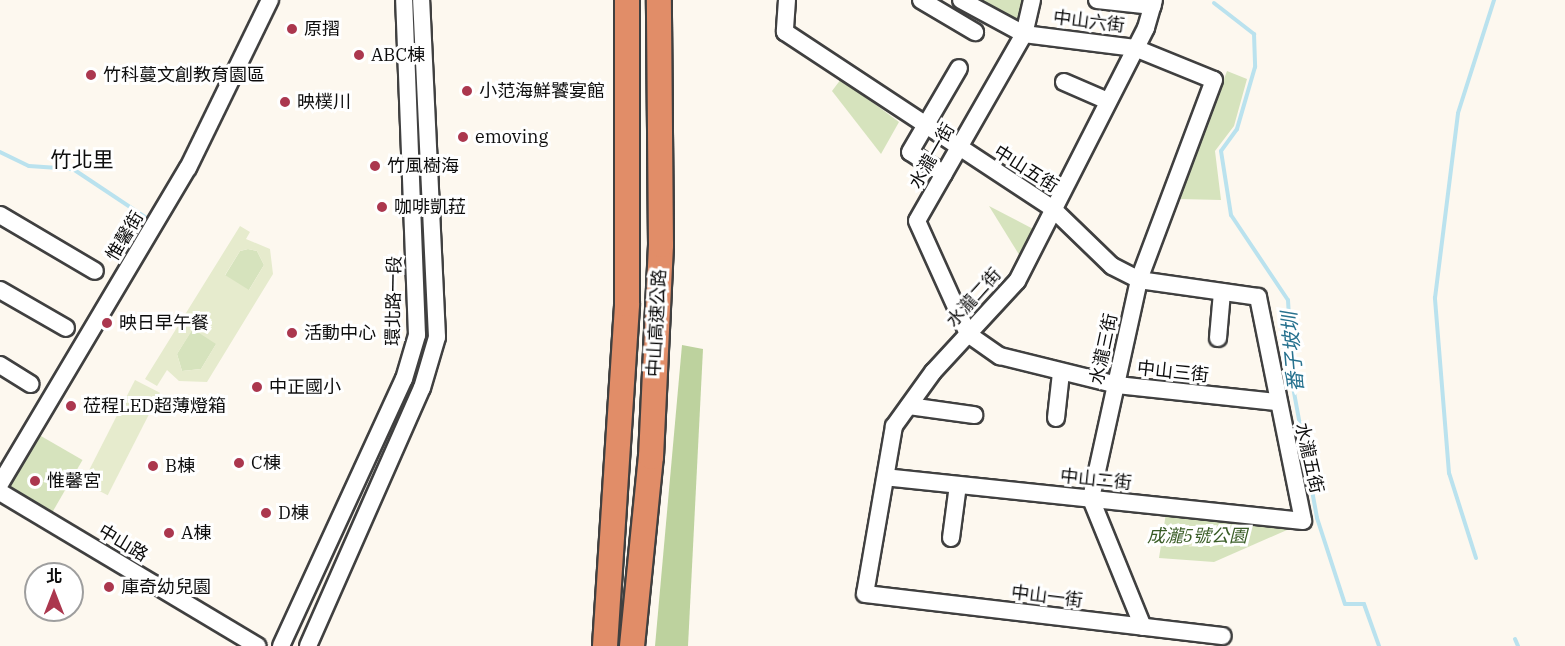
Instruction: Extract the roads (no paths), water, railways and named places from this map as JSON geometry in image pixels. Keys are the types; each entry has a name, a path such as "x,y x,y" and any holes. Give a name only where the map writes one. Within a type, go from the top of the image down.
{"highway":[{"name":"中山高速公路","path":"605,646 627,304 627,0"},
{"name":"中山高速公路","path":"632,646 651,457 661,245 659,0"}],"street":[{"name":"惟馨街","path":"0,484 188,168 270,0"},
{"name":"環北路一段","path":"281,646 413,356 416,300 404,0"},
{"path":"308,646 422,388 437,337 421,0"},
{"name":"中山五街","path":"787,0 785,32 924,128 1052,208 1112,266 1139,280 1258,297"},
{"path":"921,0 975,32"},
{"name":"中山六街","path":"961,0 1024,34 1135,48 1214,80"},
{"name":"水瀧一街","path":"968,334 917,221 1024,34 1032,0"},
{"path":"1097,0 1153,3"},
{"name":"水瀧二街","path":"865,594 894,426 968,334 1017,281 1135,48 1153,3"},
{"path":"944,174 910,152 959,68"},
{"name":"水瀧三街","path":"1091,499 1139,280 1214,80"},
{"path":"1064,82 1108,101"},
{"path":"0,215 95,271"},
{"path":"0,290 66,328"},
{"path":"1218,338 1222,292"},
{"name":"水瀧五街","path":"1258,297 1276,402 1303,520"},
{"name":"中山三街","path":"968,334 1000,356 1061,373 1117,385 1276,402"},
{"path":"0,365 31,384"},
{"path":"1056,418 1061,373"},
{"path":"909,406 974,415"},
{"name":"中山二街","path":"886,477 1303,520"},
{"path":"951,538 958,485"},
{"name":"中山路","path":"0,492 257,646"},
{"path":"1091,499 1143,627"},
{"name":"中山一街","path":"865,594 1223,636"}],"waterway":[{"path":"1476,558 1449,473 1435,298 1458,113 1494,0"},
{"name":"番子坡圳","path":"1214,3 1254,34 1255,67 1237,129 1221,151 1231,215 1288,300 1293,387 1317,518 1345,604 1364,604 1379,646"},
{"path":"0,152 29,166 73,169 148,219"},
{"path":"1515,639 1518,646"}],"place":[{"name":"原摺","path":"292,29"},
{"name":"ABC棟","path":"359,55"},
{"name":"竹科蔓文創教育園區","path":"91,75"},
{"name":"小范海鮮饕宴館","path":"467,91"},
{"name":"映樸川","path":"285,102"},
{"name":"emoving","path":"463,137"},
{"name":"竹風樹海","path":"375,166"},
{"name":"咖啡凱菈","path":"382,207"},
{"name":"映日早午餐","path":"107,323"},
{"name":"活動中心","path":"292,333"},
{"name":"中正國小","path":"257,387"},
{"name":"莅程LED超薄燈箱","path":"71,406"},
{"name":"C棟","path":"239,463"},
{"name":"B棟","path":"153,466"},
{"name":"惟馨宮","path":"35,481"},
{"name":"D棟","path":"266,513"},
{"name":"A棟","path":"169,533"},
{"name":"庫奇幼兒園","path":"109,587"}],"district":[{"name":"竹北里","path":"82,159"}],"park label":[{"name":"成瀧5號公園","path":"1197,536"}]}
